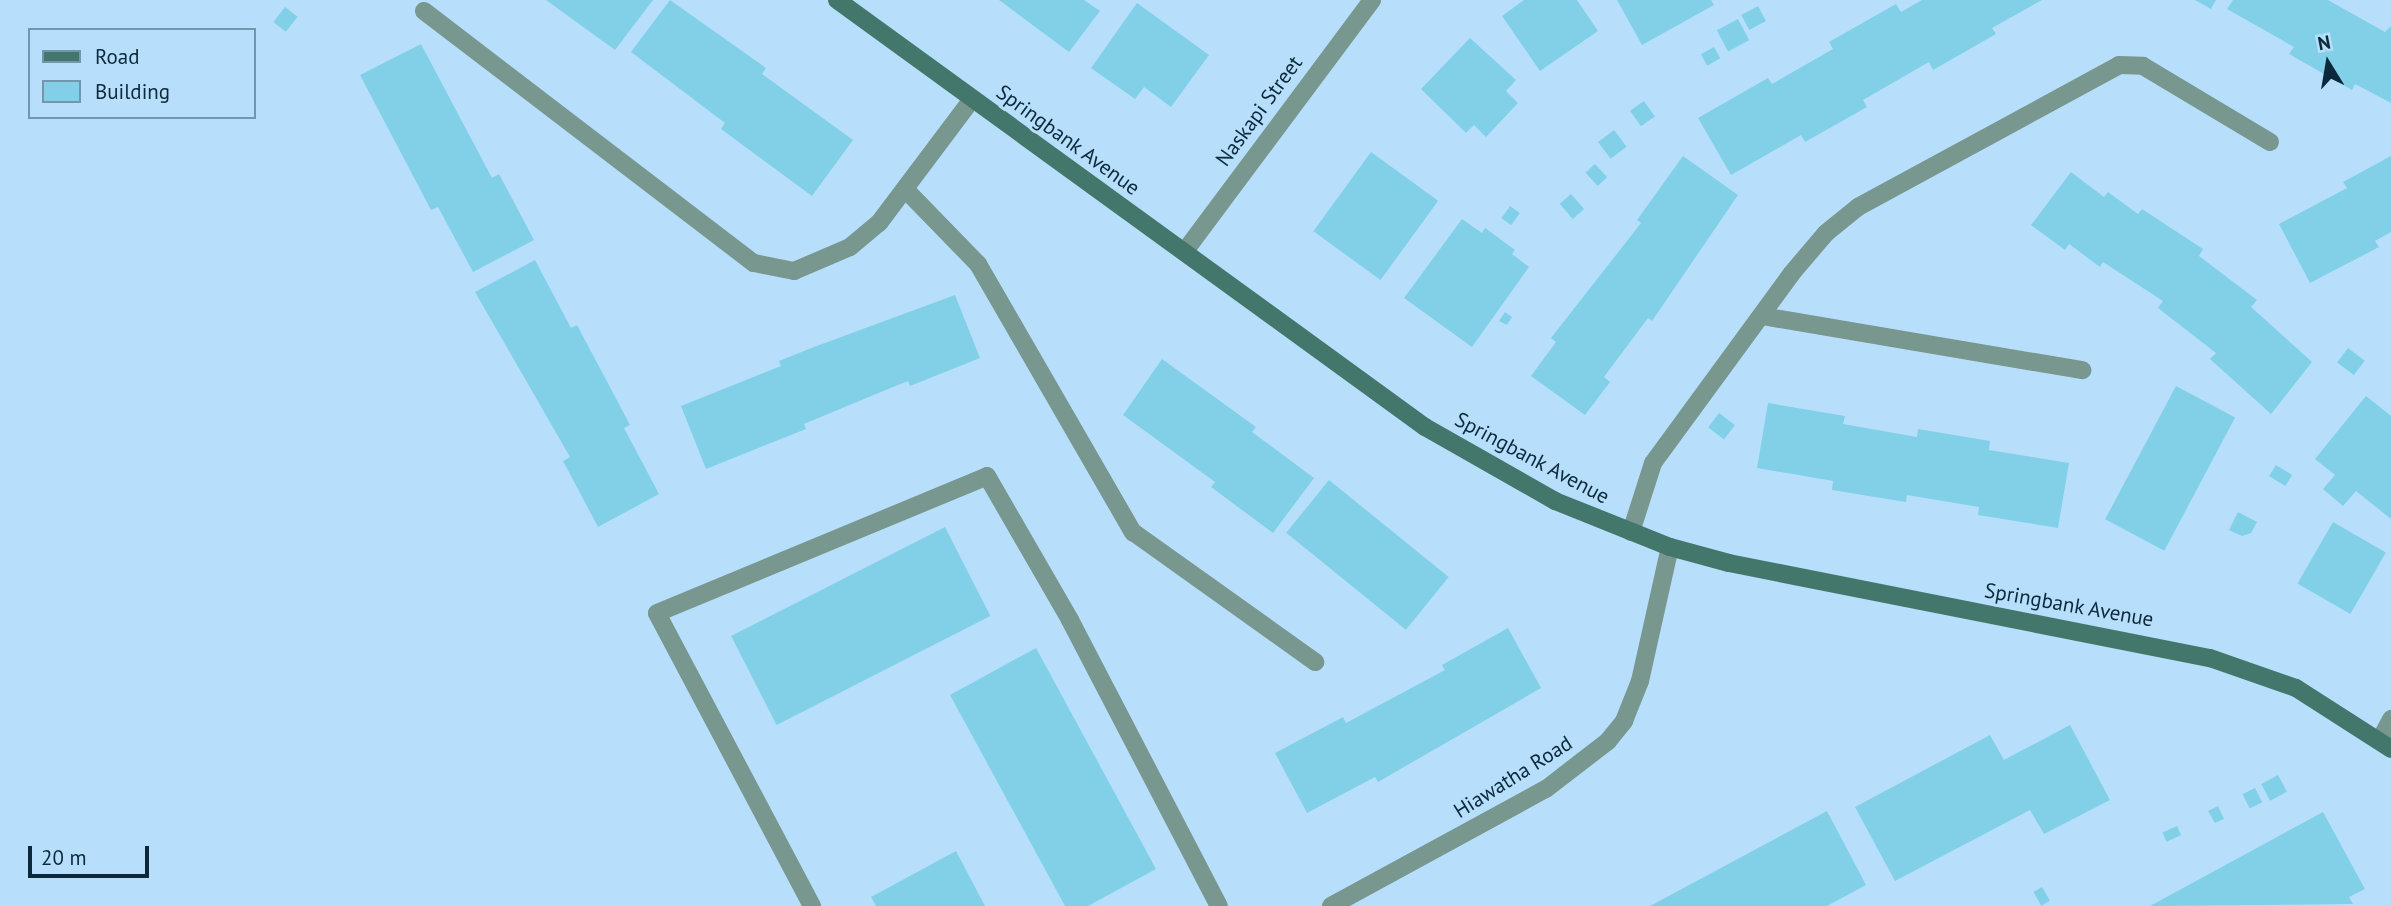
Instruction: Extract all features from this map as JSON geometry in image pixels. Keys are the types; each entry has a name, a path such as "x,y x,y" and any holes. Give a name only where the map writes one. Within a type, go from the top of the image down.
{"main road":[{"name":"Springbank Avenue","path":"837,0 1425,427 1555,501 1670,547 1837,586 2186,651 2296,688 2385,745"}],"street":[{"name":"Naskapi Street","path":"1185,251 1372,0"},
{"path":"424,11 754,263 794,271 850,247 879,223 972,99"},
{"path":"1631,532 1653,463 1762,316 1840,219 2119,65 2143,66 2270,142"},
{"path":"905,189 978,264 1133,532 1315,662"},
{"path":"1762,316 2082,370"},
{"path":"812,906 657,613 987,476 1070,620 1219,906"},
{"name":"Hiawatha Road","path":"1331,906 1546,789 1608,741 1624,721 1640,681 1670,547"},
{"path":"2385,745 2391,719"}],"building":[{"path":"546,0 653,0 615,50"},
{"path":"670,0 766,68 762,74 853,140 812,196 721,129 725,123 631,52"},
{"path":"999,0 1084,0 1100,11 1069,52"},
{"path":"1524,0 1577,0 1598,31 1540,71 1502,16"},
{"path":"1617,0 1711,0 1714,5 1642,45"},
{"path":"1922,0 2042,0 1992,28 1996,34 1933,70 1929,62 1863,100 1867,107 1805,142 1801,135 1731,175 1698,118 1768,78 1772,84 1833,49 1829,42 1896,4 1901,12"},
{"path":"2195,0 2216,0 2211,9"},
{"path":"2233,0 2328,0 2385,32 2391,26 2391,103 2355,84 2352,90 2289,54 2294,47 2227,9"},
{"path":"1137,3 1209,55 1171,107 1144,87 1135,99 1091,68"},
{"path":"1758,6 1766,21 1749,30 1741,15"},
{"path":"285,7 298,17 286,32 273,22"},
{"path":"1738,19 1749,40 1728,51 1717,30"},
{"path":"1470,38 1516,80 1506,91 1518,103 1486,137 1474,125 1466,133 1421,89"},
{"path":"421,44 492,178 499,174 534,240 473,272 438,207 431,210 360,75"},
{"path":"1714,47 1720,58 1707,66 1701,54"},
{"path":"1644,101 1655,117 1641,126 1630,111"},
{"path":"1614,130 1627,147 1611,159 1598,142"},
{"path":"1371,152 1438,201 1381,280 1313,231"},
{"path":"1683,156 1738,195 1652,321 1648,318 1604,377 1610,382 1585,415 1531,376 1556,342 1551,338 1641,223 1637,220"},
{"path":"2391,156 2391,232 2375,241 2379,247 2310,283 2279,224 2347,188 2343,182"},
{"path":"1595,164 1607,177 1598,186 1585,173"},
{"path":"2071,172 2104,197 2108,192 2138,214 2142,209 2203,249 2199,256 2257,300 2251,307 2312,362 2271,414 2210,359 2216,353 2158,308 2163,301 2103,262 2100,267 2069,244 2065,250 2031,225"},
{"path":"1571,194 1584,209 1573,219 1560,204"},
{"path":"1510,206 1520,213 1511,225 1501,218"},
{"path":"1462,219 1482,233 1485,228 1515,250 1512,254 1529,267 1472,347 1404,298"},
{"path":"535,260 571,328 577,325 630,425 624,428 659,494 598,527 563,461 570,457 475,292"},
{"path":"955,295 980,358 910,386 908,381 804,424 806,429 706,469 681,406 781,366 779,361"},
{"path":"1505,312 1512,317 1507,325 1499,321"},
{"path":"2348,348 2365,361 2354,375 2337,362"},
{"path":"1162,359 1256,427 1252,432 1314,478 1273,533 1211,487 1215,482 1123,415"},
{"path":"2176,386 2235,417 2164,551 2105,519"},
{"path":"2366,396 2391,416 2391,519 2356,491 2343,506 2323,489 2335,475 2315,459"},
{"path":"1768,403 1845,416 1843,424 1917,437 1918,429 1990,441 1989,450 2069,463 2058,528 1978,515 1979,507 1907,495 1906,502 1832,490 1833,481 1757,468"},
{"path":"1719,413 1735,425 1724,439 1708,427"},
{"path":"2276,465 2292,475 2285,486 2269,476"},
{"path":"1329,480 1449,577 1406,630 1286,533"},
{"path":"2238,512 2257,522 2251,533 2242,536 2229,530"},
{"path":"2333,522 2386,552 2350,614 2298,583"},
{"path":"945,527 990,616 777,725 731,636"},
{"path":"1508,628 1541,688 1378,782 1375,777 1307,813 1275,753 1343,717 1346,723 1445,670 1442,665"},
{"path":"1036,648 1156,869 1088,906 1065,906 950,695"},
{"path":"2070,725 2110,800 2044,834 2030,810 1895,881 1855,807 1990,735 2004,760"},
{"path":"2278,775 2287,792 2270,801 2261,784"},
{"path":"2255,788 2262,802 2250,809 2243,794"},
{"path":"2218,806 2224,819 2215,823 2208,811"},
{"path":"1827,811 1866,885 1827,906 1650,906"},
{"path":"2323,812 2365,889 2349,897 2353,904 2150,906"},
{"path":"2177,826 2181,835 2166,842 2162,833"},
{"path":"956,851 985,906 876,906 871,897"},
{"path":"2042,887 2050,901 2041,906 2033,892"}]}
